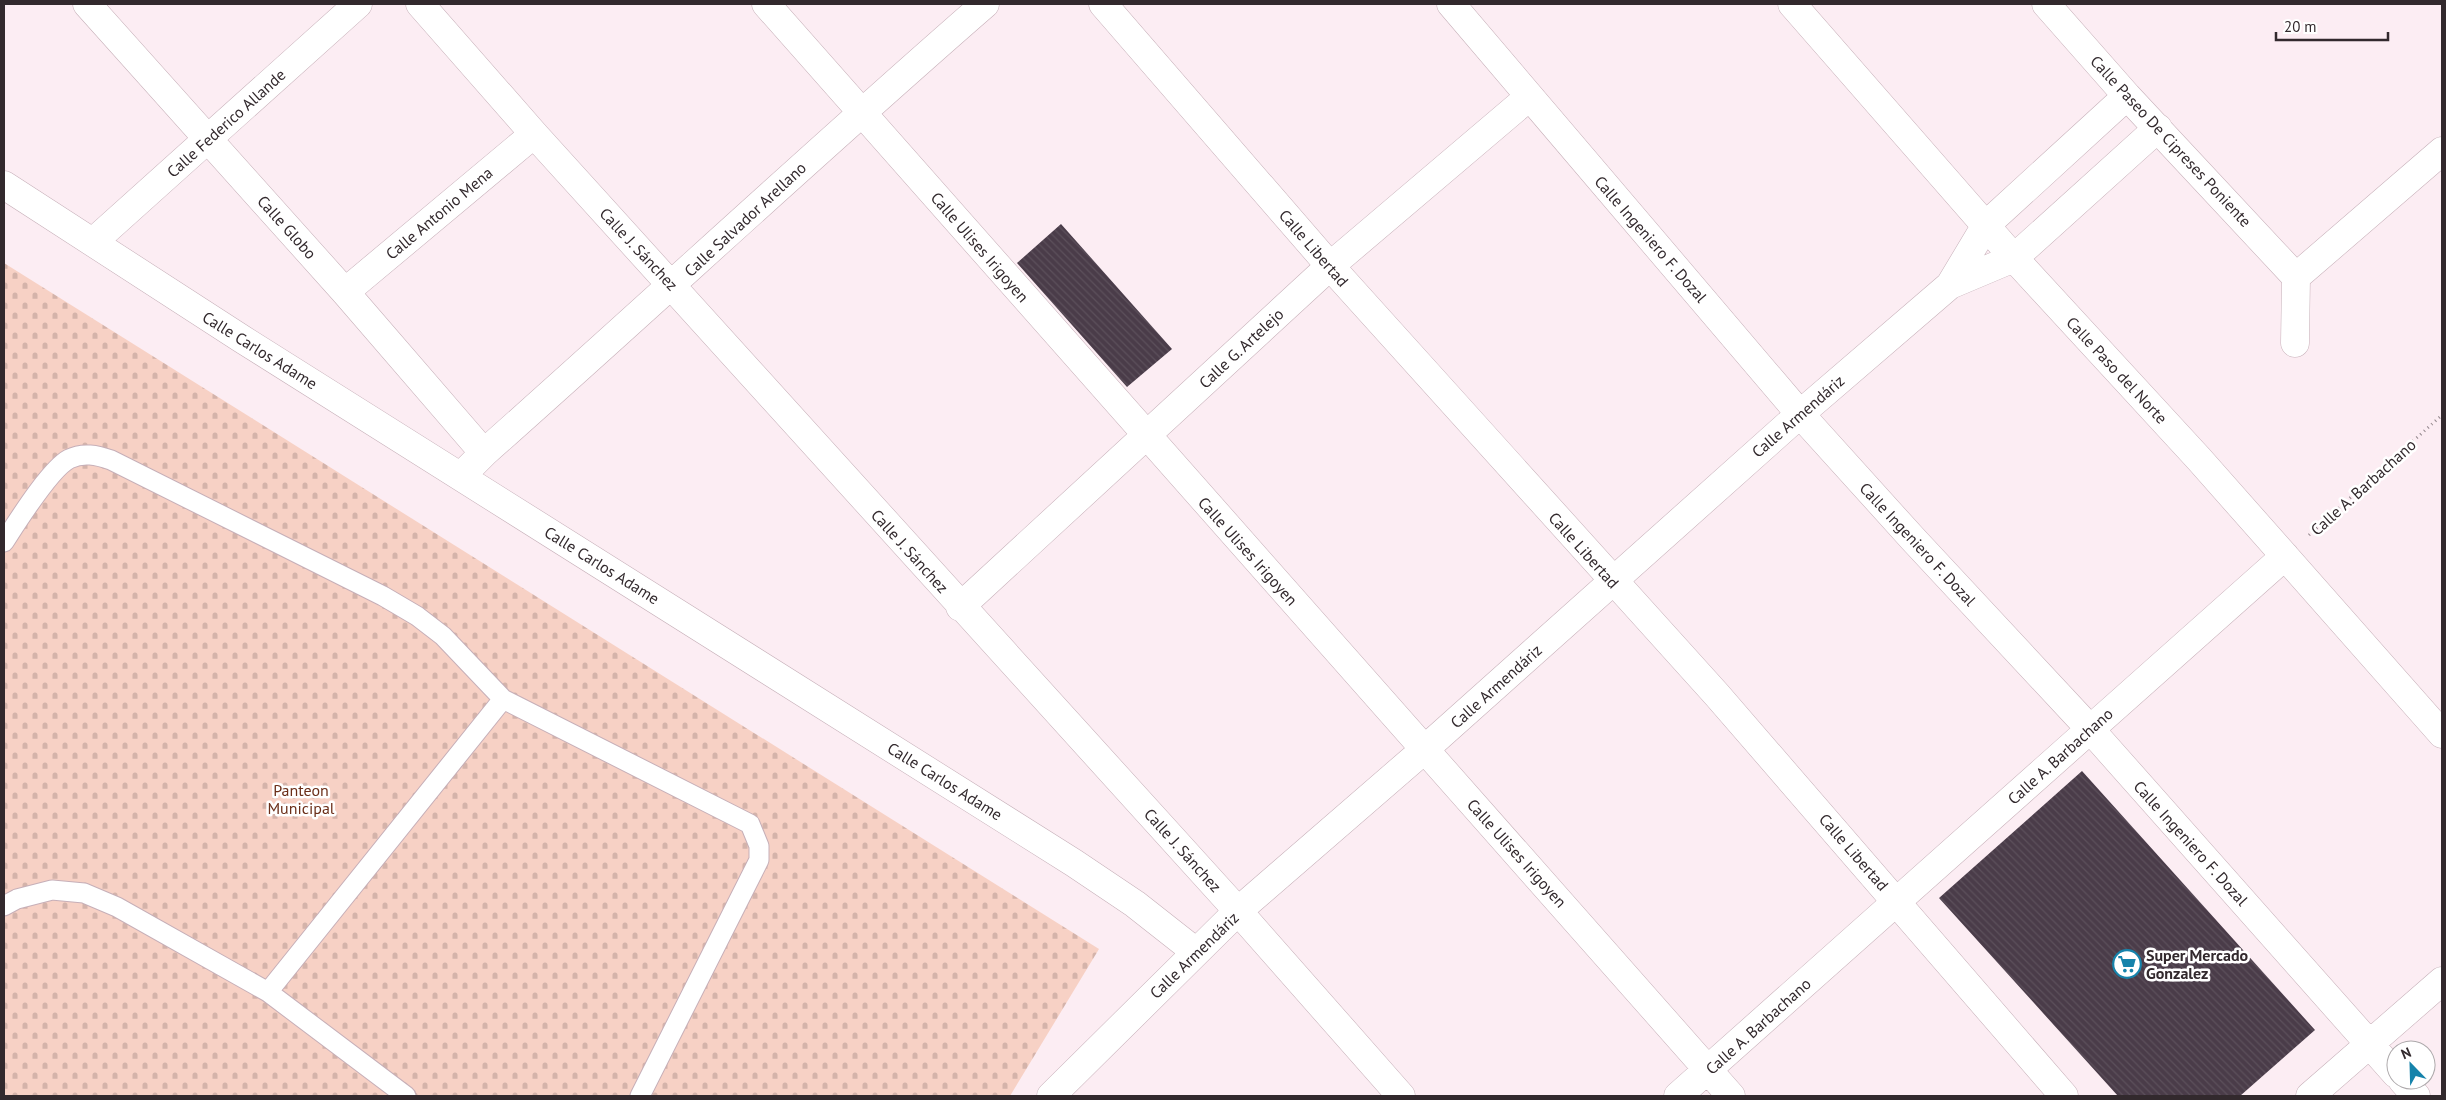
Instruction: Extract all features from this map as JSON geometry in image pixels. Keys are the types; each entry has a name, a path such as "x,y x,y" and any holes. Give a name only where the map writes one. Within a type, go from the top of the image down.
{"street":[{"name":"Calle Globo","path":"88,4 345,292 484,452"},
{"name":"Calle Federico Allande","path":"94,242 358,4"},
{"name":"Calle J. Sánchez","path":"420,4 534,134 673,286 960,607 1238,911 1401,1096"},
{"name":"Calle Ulises Irigoyen","path":"766,4 1731,1096"},
{"name":"Calle Salvador Arellano","path":"461,476 484,452 673,286 862,112 985,4"},
{"name":"Calle Libertad","path":"1102,4 1330,266 1612,581 1717,695 2064,1096"},
{"name":"Calle Ingeniero F. Dozal","path":"1451,4 1529,98 1800,414 1913,539 2090,729 2386,1062"},
{"name":"Calle Paso del Norte","path":"1792,4 2014,258 2285,556 2442,734"},
{"name":"Calle Paseo De Cipreses Poniente","path":"2046,4 2127,96 2296,277"},
{"name":"Calle Armendáriz","path":"1950,285 1986,225 2127,96"},
{"name":"Calle G. Artelejo","path":"960,607 1330,266 1529,98"},
{"name":"Calle Armendáriz","path":"1057,1094 1238,911 1425,750 1800,414 1950,285 2014,258 2158,128"},
{"name":"Calle Antonio Mena","path":"345,292 534,134"},
{"path":"2295,343 2296,277 2442,151"},
{"name":"Calle Carlos Adame","path":"4,185 242,340 1074,863 1134,904 1196,952"},
{"name":"Calle A. Barbachano","path":"1678,1096 2285,556"},
{"path":"2310,1096 2442,981"}],"lane":[{"path":"4,542 56,470 68,459 94,454 111,460 231,519 408,611 443,636 503,699 750,824 756,833 759,846 759,860 640,1096"},
{"path":"268,992 503,699"},
{"path":"4,906 17,899 52,890 84,893 117,907 268,992 406,1096"}],"path":[{"name":"Calle A. Barbachano","path":"2285,556 2442,415"}],"green space":[{"name":"Panteon Municipal","path":"4,263 1099,949 1010,1096 4,1096"}],"building":[{"path":"1061,224 1172,349 1127,387 1017,263"},
{"name":"Super Mercado Gonzalez","path":"2082,771 2315,1030 2240,1096 2118,1096 1939,898"}],"place":[{"name":"Super Mercado Gonzalez","path":"2127,964"}]}
